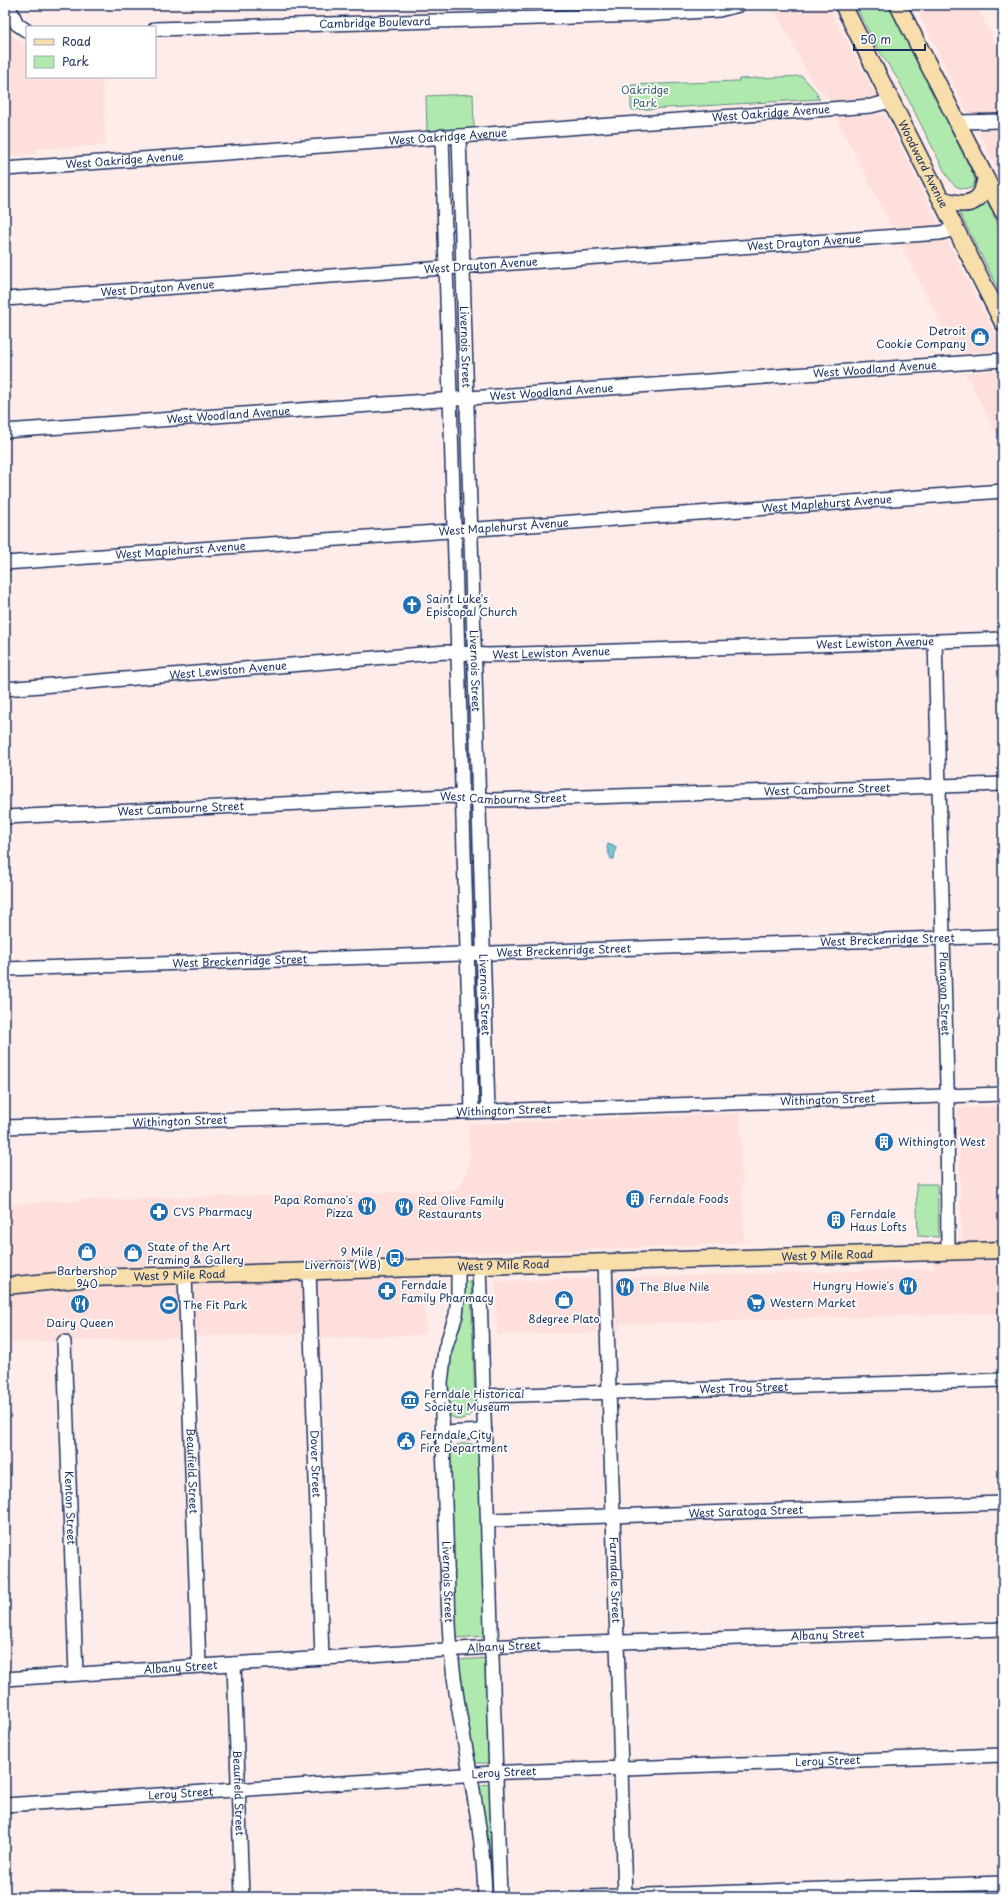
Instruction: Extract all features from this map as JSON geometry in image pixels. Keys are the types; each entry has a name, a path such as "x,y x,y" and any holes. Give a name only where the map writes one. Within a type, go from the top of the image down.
{"main road":[{"name":"Woodward Avenue","path":"843,5 942,199 955,229 999,301 1003,322"},
{"path":"898,5 1003,212"},
{"path":"942,199 957,204 969,203 980,194 986,179"},
{"name":"West 9 Mile Road","path":"5,1286 79,1279 185,1275 1003,1250"}],"street":[{"path":"8,5 17,24 26,30"},
{"name":"Cambridge Boulevard","path":"156,29 681,13 719,10 739,5"},
{"name":"West Oakridge Avenue","path":"5,169 442,136 871,106 891,101"},
{"path":"958,122 1003,121"},
{"name":"Livernois Street","path":"442,136 472,1111"},
{"name":"Livernois Street","path":"459,136 488,1111"},
{"name":"West Drayton Avenue","path":"5,299 446,267 940,234 955,229"},
{"name":"West Woodland Avenue","path":"5,431 1003,360"},
{"name":"West Maplehurst Avenue","path":"5,563 1003,491"},
{"name":"West Lewiston Avenue","path":"5,689 442,652 475,654 1003,639"},
{"name":"Planavon Street","path":"936,641 947,1096 948,1252"},
{"name":"West Cambourne Street","path":"5,816 450,796 491,800 1003,784"},
{"name":"West Breckenridge Street","path":"5,968 1003,936"},
{"name":"Withington Street","path":"5,1127 1003,1094"},
{"name":"Farmdale Street","path":"605,1262 625,1896"},
{"path":"479,1266 489,1520 500,1897"},
{"name":"Livernois Street","path":"458,1267 458,1297 456,1315 442,1364 442,1433 451,1650 482,1845 485,1897"},
{"name":"Dover Street","path":"309,1271 322,1658"},
{"name":"Beaufield Street","path":"185,1275 199,1666"},
{"name":"Kenton Street","path":"64,1342 76,1674"},
{"name":"West Troy Street","path":"484,1396 1003,1380"},
{"path":"442,1433 485,1431"},
{"name":"West Saratoga Street","path":"489,1520 1003,1504"},
{"name":"Albany Street","path":"5,1679 493,1646 1003,1629"},
{"name":"Beaufield Street","path":"234,1664 242,1897"},
{"name":"Leroy Street","path":"5,1805 470,1774 1003,1755"},
{"path":"588,1897 1003,1883"}],"shaded area":[{"path":"772,5 827,5 875,93 869,100 832,102 812,81"},
{"path":"978,8 1003,60 1003,114 969,115 917,10"},
{"path":"5,28 18,40 26,43 26,78 102,78 106,145 36,149 36,154 5,156"},
{"path":"885,114 1003,350 959,355 938,318 836,117"},
{"path":"1003,130 1003,182 978,131"},
{"path":"1003,370 1003,446 965,373"},
{"path":"1003,1106 1003,1313 619,1324 618,1332 497,1335 496,1281 934,1269 933,1241 962,1239 958,1108"},
{"path":"740,1113 744,1242 692,1246 422,1255 426,1335 311,1338 311,1334 250,1335 5,1343 5,1205 50,1201 459,1190 470,1163 469,1124"}],"green space":[{"path":"855,5 889,5 974,176 975,182 972,188 963,189 957,187 947,176 899,81 878,49"},
{"name":"Oakridge Park","path":"802,76 819,95 816,96 820,99 631,109 631,85 739,81 739,79"},
{"path":"473,94 474,128 427,131 426,96"},
{"path":"985,197 1003,234 1003,285 999,290 957,208"},
{"path":"916,1184 937,1184 939,1237 918,1236"},
{"path":"465,1282 471,1282 475,1408 470,1416 459,1420 450,1416 448,1413 446,1382 449,1357 463,1310"},
{"path":"468,1443 475,1445 480,1452 486,1636 454,1638 448,1458 452,1448 460,1444"},
{"path":"488,1658 491,1763 475,1763 458,1660"},
{"path":"492,1784 495,1890 492,1890 484,1811 479,1785"}],"water":[{"path":"608,844 616,847 614,859 611,859 607,848"}],"place":[{"name":"Detroit Cookie Company","path":"980,337"},
{"name":"Saint Luke's Episcopal Church","path":"412,605"},
{"name":"Withington West","path":"884,1142"},
{"name":"Ferndale Foods","path":"635,1199"},
{"name":"Papa Romano's Pizza","path":"367,1206"},
{"name":"Red Olive Family Restaurants","path":"404,1207"},
{"name":"CVS Pharmacy","path":"159,1212"},
{"name":"Ferndale Haus Lofts","path":"836,1220"},
{"name":"Barbershop 940","path":"87,1252"},
{"name":"State of the Art Framing & Gallery","path":"133,1253"},
{"name":"9 Mile / Livernois (WB)","path":"395,1258"},
{"name":"Hungry Howie's","path":"908,1286"},
{"name":"The Blue Nile","path":"625,1287"},
{"name":"Ferndale Family Pharmacy","path":"387,1291"},
{"name":"8degree Plato","path":"564,1300"},
{"name":"Western Market","path":"756,1303"},
{"name":"Dairy Queen","path":"80,1304"},
{"name":"The Fit Park","path":"169,1305"},
{"name":"Ferndale Historical Society Museum","path":"410,1400"},
{"name":"Ferndale City Fire Department","path":"406,1441"}]}
